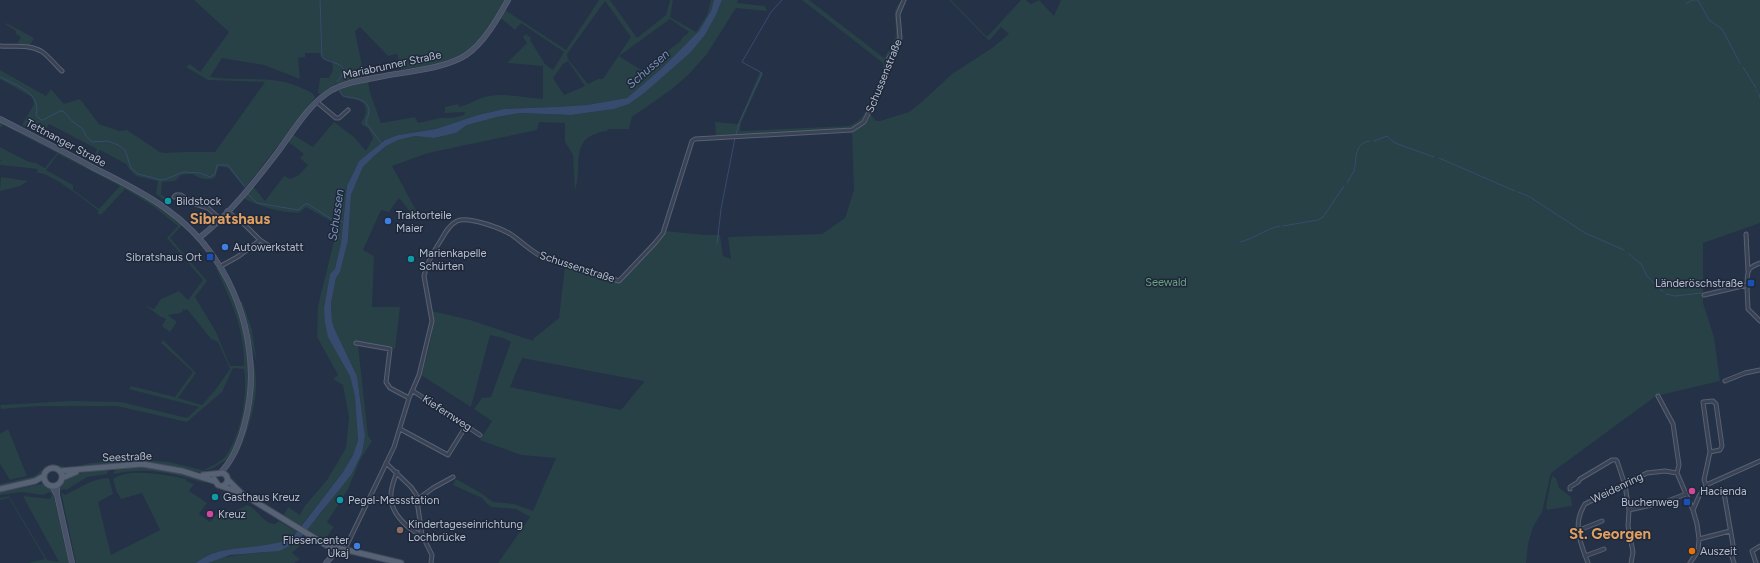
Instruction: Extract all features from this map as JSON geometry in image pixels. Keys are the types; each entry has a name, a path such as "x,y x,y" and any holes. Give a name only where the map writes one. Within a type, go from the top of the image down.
{"main road":[{"name":"Seestraße","path":"0,489 35,481 44,476 46,471 51,468 56,468 60,471 142,464 164,467 214,481"},
{"name":"Seestraße","path":"35,481 46,482 55,486 62,478 78,470"},
{"path":"60,471 62,478"},
{"path":"241,493 221,472 216,475 214,481 218,485 241,493 326,545 336,549 400,563"},
{"name":"Seestraße","path":"200,476 216,475"},
{"path":"44,476 46,482"},
{"path":"223,486 227,478"}],"street":[{"name":"Mariabrunner Straße","path":"199,238 220,219 246,190 272,159 305,115 317,102 332,90 350,83 412,72 458,59 471,51 492,27 508,0"},
{"name":"Schussenstraße","path":"344,550 394,447 409,398 413,391 428,344 432,321 424,276 425,270 436,248 447,230 453,224 458,220 467,219 477,222 512,235 533,252 544,258 619,280 663,233 692,141 695,139 852,130 864,122 882,86 888,58 898,44 900,38 898,14 904,0"},
{"path":"0,46 35,48 44,54 62,71"},
{"path":"317,102 336,118 339,118 348,110"},
{"name":"Tettnanger Straße","path":"0,119 124,184 166,209 204,243 220,266 234,290 241,308 249,342 251,361 251,381 246,416 238,442 229,462"},
{"path":"174,197 176,195 181,195 195,204 208,208 220,219"},
{"path":"227,211 244,224 260,240 274,249"},
{"path":"204,243 207,230"},
{"path":"1746,234 1748,309 1760,322"},
{"path":"220,266 239,256 260,240"},
{"path":"1748,271 1750,268 1760,263"},
{"path":"1704,295 1747,285"},
{"path":"356,343 390,349 386,382 390,388 409,398"},
{"path":"1725,381 1745,373 1760,370"},
{"name":"Kiefernweg","path":"413,391 480,434"},
{"path":"1658,396 1673,424 1679,465 1677,473 1693,510 1699,539 1698,551 1690,563"},
{"path":"1706,485 1704,480 1710,452 1704,402 1712,401 1716,404 1722,449 1710,452"},
{"path":"400,429 448,455 466,426"},
{"path":"1570,489 1580,479 1614,460 1617,461 1625,485 1629,510 1628,526 1633,552 1631,563"},
{"path":"1693,510 1698,496 1706,485 1760,461"},
{"path":"221,472 229,462"},
{"path":"227,478 229,462"},
{"path":"386,463 397,472 416,494 418,499 422,535 432,555 431,563"},
{"name":"Weidenring","path":"1588,563 1577,530 1581,510 1585,504 1647,473 1656,471 1677,473"},
{"path":"397,472 390,496 392,505 403,522 422,535"},
{"path":"418,499 433,488 453,477"},
{"path":"55,486 72,563"},
{"path":"1724,493 1734,563"},
{"path":"1629,510 1665,502 1686,494"},
{"path":"1577,530 1602,521"},
{"path":"1699,539 1730,531"},
{"path":"1756,563 1752,555 1752,551 1760,546"},
{"path":"326,563 334,554 336,549"},
{"path":"1585,556 1604,549"}],"green space":[{"path":"194,0 505,0 485,32 465,52 451,59 423,66 401,70 397,54 388,56 360,27 355,31 364,76 336,84 320,94 318,93 320,78 329,78 333,70 332,61 324,60 319,53 305,53 305,57 298,58 300,79 264,65 222,58 210,77 259,79 283,82 295,85 311,92 315,98 245,188 228,168 219,166 215,178 203,179 193,174 181,175 175,181 162,182 161,195 172,200 170,204 156,194 158,181 136,176 126,164 100,150 94,162 92,161 97,149 49,124 43,135 22,125 34,104 32,97 0,79 0,70 46,96 51,89 64,104 80,99 99,124 119,131 127,130 160,152 215,152 265,82 208,80 186,67 190,64 200,72 229,32"},
{"path":"599,0 610,0 637,38 666,15 670,0 673,0 670,17 696,32 707,15 711,0 714,0 711,11 699,31 661,69 627,98 587,105 504,109 478,115 436,129 398,135 385,140 359,161 347,186 341,243 335,269 330,274 324,308 350,376 355,397 358,440 353,455 343,472 301,526 284,515 288,507 300,515 304,507 327,480 346,448 349,417 343,385 333,379 338,375 317,337 318,306 338,225 306,207 299,213 276,210 255,204 241,197 252,185 265,201 284,176 290,179 299,175 308,165 300,158 304,154 287,141 292,134 313,147 334,122 354,137 366,151 373,138 368,128 362,125 361,122 366,113 364,104 360,101 346,98 338,89 368,81 370,93 381,123 415,117 418,123 440,118 452,118 464,115 465,112 445,113 445,107 458,104 459,107 481,98 495,95 543,99 543,66 507,63 527,43 523,37 526,34 531,38 530,40 545,64 553,70 564,52 521,23 515,30 501,18 505,10 566,50","holes":["605,1 631,37 603,79 598,79 588,84 568,59 567,54","670,19 689,32 682,38 681,41 641,70 619,56","568,61 585,86 564,95 553,78 563,64"]},
{"path":"722,0 738,0 737,3 765,6 767,11 736,8 707,54 689,74 672,89 632,117 629,129 608,129 607,131 595,134 586,139 579,153 575,191 573,155 565,142 565,123 539,122 537,130 428,153 392,166 416,210 413,215 399,198 389,212 381,210 363,250 374,256 372,307 400,307 395,349 355,342 355,345 358,345 368,436 372,441 360,460 348,489 327,522 334,527 326,538 328,541 306,529 322,512 362,453 365,435 357,376 334,328 331,304 336,278 340,272 348,240 351,195 363,167 386,146 398,140 415,136 434,138 456,133 467,125 520,113 571,115 614,109 629,104 690,53 705,35"},
{"path":"802,0 809,0 884,58 892,46 895,38 896,8 903,0 897,10 899,38 885,60 882,80 879,90 863,119 853,127 844,129 716,136 715,122 738,124 760,72 763,74 741,123 740,131 849,126 857,122 868,109 882,77 883,63"},
{"name":"Seewald","path":"949,0 951,0 987,37 1021,0 1026,0 1031,4 1039,0 1054,16 1061,0 1760,0 1760,223 1703,243 1703,303 1714,337 1720,381 1656,396 1551,473 1542,512 1533,527 1528,544 1526,563 498,563 530,517 516,509 492,507 482,498 453,485 456,479 481,493 493,502 514,504 533,511 556,458 521,455 480,440 492,421 474,409 482,398 491,397 511,342 503,338 490,335 471,407 421,375 431,336 433,319 432,311 470,320 534,341 533,339 559,318 565,266 615,282 621,281 660,240 665,231 720,235 723,256 731,259 728,237 822,234 845,218 854,190 852,131 865,123 870,114 876,121 880,121 909,112 952,74 992,48 1009,34 1001,27 989,41","holes":["522,358 644,382 621,410 510,387"]},
{"path":"6,23 34,38 29,47 16,46 21,37 16,34 16,31 5,24"},
{"path":"0,122 141,195 160,207 182,225 170,238 207,281 195,297 216,332 230,366 244,366 244,353 240,327 232,304 216,268 219,267 240,316 249,367 249,384 244,417 228,460 214,468 204,470 225,457 235,438 244,402 244,369 233,368 222,392 187,422 117,406 38,406 1,409 0,405 71,401 121,402 187,418 199,407 129,389 131,386 175,397 193,372 161,343 163,340 196,373 178,398 202,405 216,389 230,369 218,342 211,339 187,309 185,311 184,309 181,313 168,315 177,322 170,332 162,326 166,319 146,306 154,309 161,299 179,291 188,300 203,280 167,238 178,226 153,206 125,189 101,215 97,213 99,211 58,182 42,173 36,173 38,169 0,165 0,161 2,161 0,160 0,147 29,162 36,163 45,168 57,153 3,125 0,128","holes":["58,154 120,186 99,209 73,190 73,185 46,170"]},
{"path":"1,177 28,181 20,186 0,191"},
{"path":"242,301 252,330 257,364 240,303"},
{"path":"252,356 256,382 253,408 246,434 236,459 252,398"},
{"path":"8,429 27,476 10,480 0,464 0,434"},
{"path":"133,459 169,462 206,471 206,473 136,462 72,470 51,467 35,479 0,488 0,484 35,476 46,466 53,464 70,468 91,463"},
{"path":"141,467 164,469 206,479 205,483 172,474 149,471 113,473 116,469"},
{"path":"93,471 108,471 107,474 87,477 66,490 62,489 61,492 60,487 68,478"},
{"path":"128,473 148,473 186,479 186,481 194,484 189,491 207,503 199,514 210,522 220,510 229,514 247,505 267,522 275,524 279,521 297,532 288,540 277,544 263,547 220,551 207,556 196,563 76,563 61,492 65,495 86,484 103,478 109,478 113,494 98,502 111,555 160,530 142,493 121,499 117,493 113,479 119,475"},
{"path":"1552,476 1556,478 1559,488 1571,497 1572,506 1547,510 1546,506"},
{"path":"42,484 51,488 53,493 69,563 28,563 45,559 9,498 0,500 0,498 9,496 47,560 59,562 24,498 24,496 50,499 52,494 50,492 43,495 22,492 0,495 0,492"},
{"path":"302,535 307,539 292,553 300,559 294,563 208,563 228,556 281,549 291,546"}],"water":[{"path":"714,0 722,0 705,35 690,53 629,104 614,109 571,115 520,113 467,125 456,133 434,138 415,136 398,140 386,146 363,167 351,195 348,240 340,272 336,278 331,304 334,328 357,376 365,436 362,453 351,475 302,536 292,545 279,551 230,555 208,563 196,563 206,556 217,552 230,549 268,545 293,537 343,472 353,455 358,440 355,397 350,376 328,337 324,308 330,274 335,269 341,243 347,186 359,161 385,140 398,135 436,129 478,115 504,109 587,105 627,98 661,69 699,31 711,11"}],"waterway":[{"path":"320,0 322,57 342,66 344,69 337,82"},
{"path":"736,135 739,123 762,73 742,62 771,12 782,0"},
{"path":"1686,4 1692,0 1698,0 1709,20 1722,29 1740,63"},
{"path":"1743,67 1756,88"},
{"path":"0,77 20,87 31,95 37,107 36,115 41,120 63,111 74,123 83,129 86,136 92,142 108,141 118,145 125,150 131,168 138,174 160,180 183,172 200,173 210,177 215,174 217,165 228,165 245,187"},
{"path":"339,90 343,96 359,99 366,103 369,111 366,123 382,144"},
{"path":"1759,94 1760,98"},
{"path":"1374,141 1387,136 1395,143 1434,157"},
{"path":"717,244 721,209 735,138"},
{"path":"1347,183 1354,171 1360,145 1369,141"},
{"path":"1439,158 1515,191"},
{"path":"1283,226 1318,220 1323,217 1344,186"},
{"path":"1518,192 1530,197 1585,233 1624,250"},
{"name":"Schussen","path":"247,193 257,203 298,210 305,204 308,204 330,218 343,222"},
{"path":"1240,242 1250,239 1269,229 1280,226"},
{"path":"1629,254 1641,264 1647,276 1663,292"},
{"path":"1666,294 1675,296 1701,293"}],"place":[{"name":"Bildstock","path":"168,201"},
{"name":"Traktorteile Maier","path":"388,221"},
{"name":"Autowerkstatt","path":"225,247"},
{"name":"Sibratshaus Ort","path":"210,257"},
{"name":"Marienkapelle Schürten","path":"411,259"},
{"name":"Länderöschstraße","path":"1751,283"},
{"name":"Hacienda","path":"1692,491"},
{"name":"Gasthaus Kreuz","path":"215,497"},
{"name":"Pegel-Messstation","path":"340,500"},
{"name":"Buchenweg","path":"1687,502"},
{"name":"Kreuz","path":"210,514"},
{"name":"Kindertageseinrichtung Lochbrücke","path":"400,530"},
{"name":"Fliesencenter Ukaj","path":"357,546"},
{"name":"Auszeit","path":"1692,551"}],"district":[{"name":"Sibratshaus","path":"230,219"},
{"name":"St. Georgen","path":"1610,534"}]}
